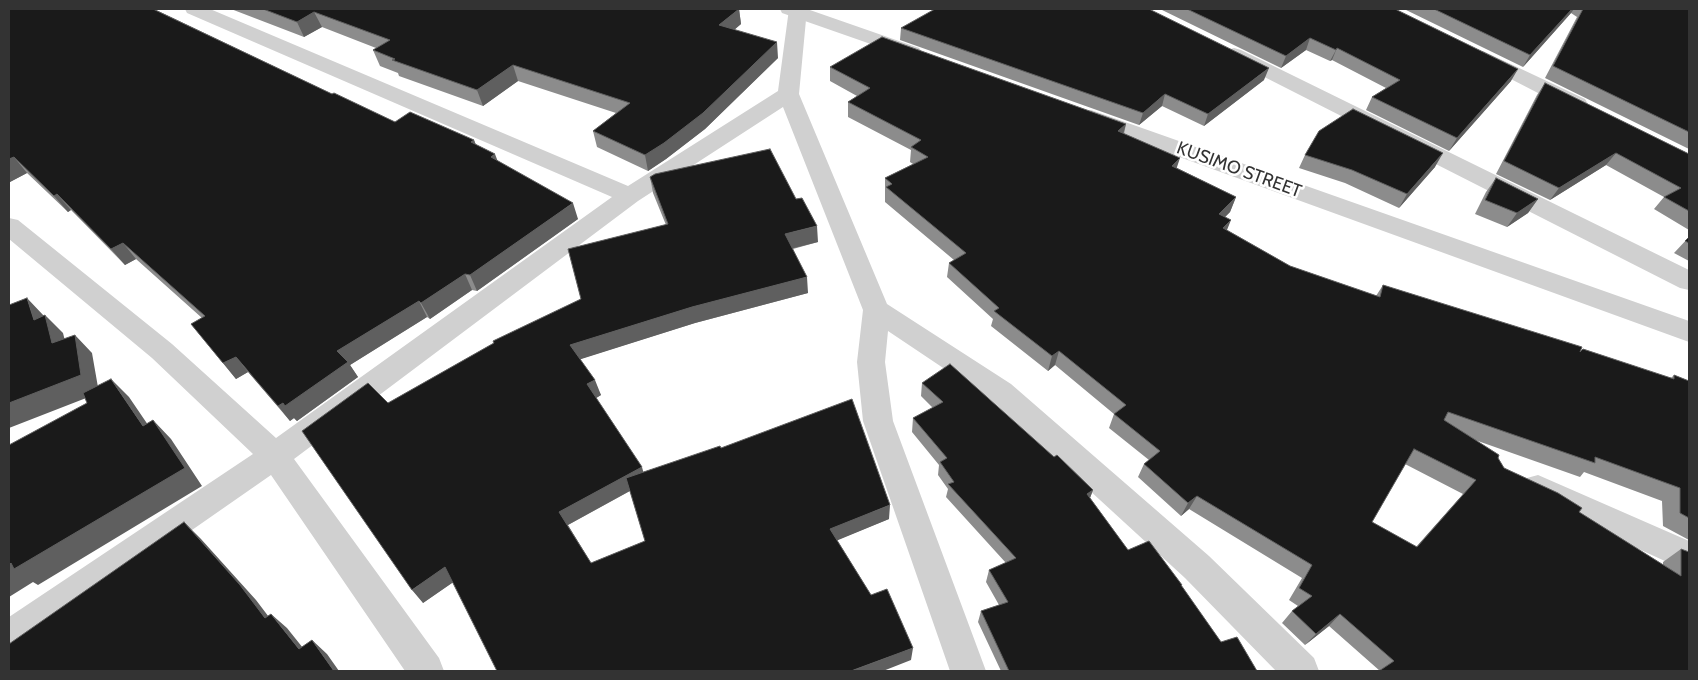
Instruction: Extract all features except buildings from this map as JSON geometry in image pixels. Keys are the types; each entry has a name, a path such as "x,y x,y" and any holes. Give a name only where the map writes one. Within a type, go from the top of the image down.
{"street":[{"path":"194,9 630,196"},
{"path":"930,58 796,9 788,94 876,310 871,362 878,421 968,671"},
{"path":"1213,44 1689,281"},
{"path":"1466,49 1591,111"},
{"path":"9,637 275,456 630,196 788,94"},
{"name":"KUSIMO STREET","path":"1070,109 1689,332"},
{"path":"9,226 162,351 275,456 426,671"},
{"path":"876,310 1001,392 1197,566 1301,671"},
{"path":"1510,475 1618,522 1689,557"}]}
